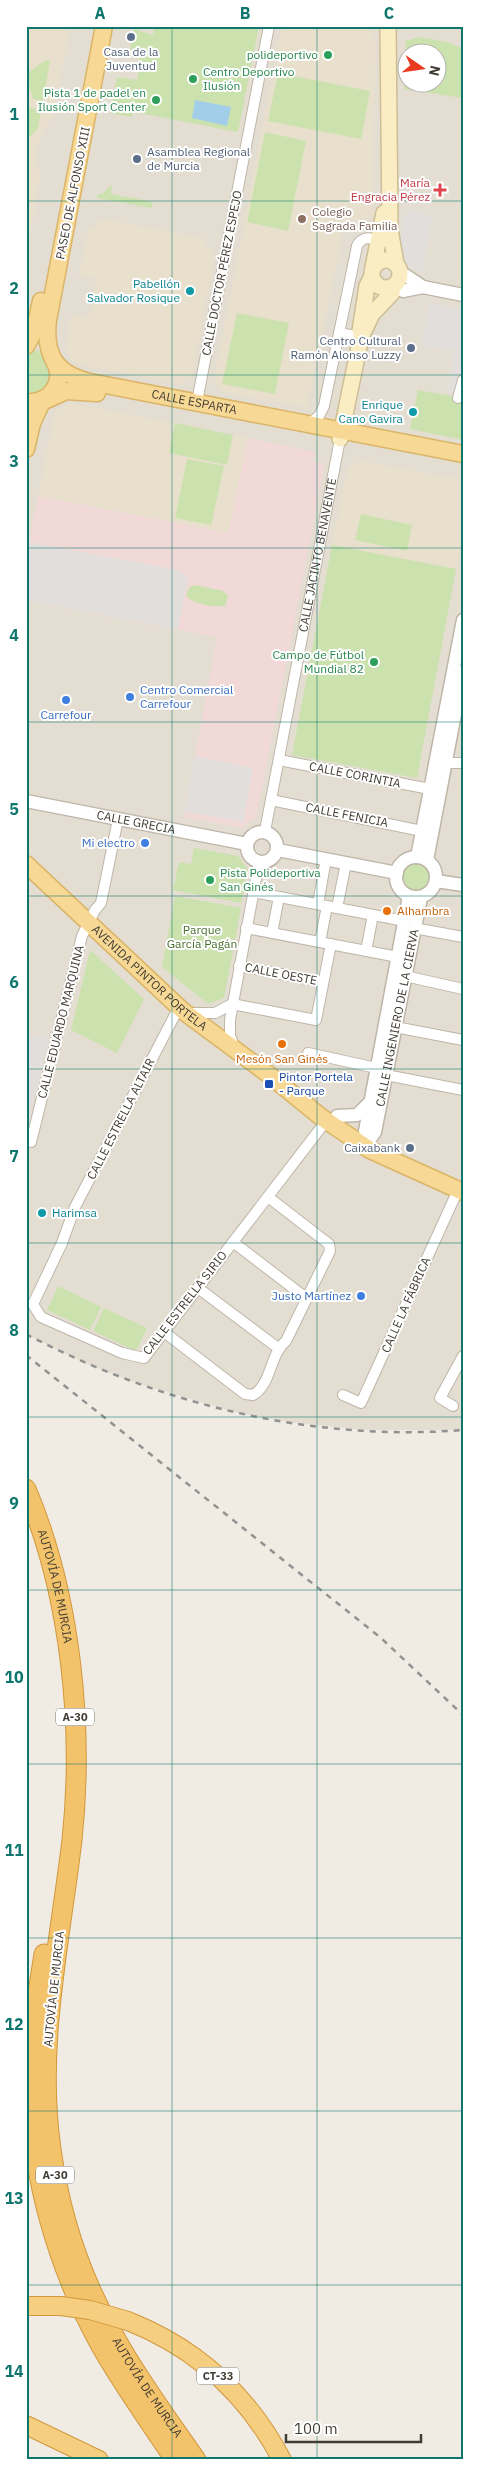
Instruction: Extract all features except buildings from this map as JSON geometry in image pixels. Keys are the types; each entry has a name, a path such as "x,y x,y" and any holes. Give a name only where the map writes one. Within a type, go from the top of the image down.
{"highway":[{"name":"AUTOVÍA DE MURCIA","path":"26,1489 42,1534 60,1604 69,1658 74,1712 75,1809 51,1948 33,2032 30,2089 36,2160 48,2213 66,2270 96,2336 175,2460"},
{"name":"AUTOVÍA DE MURCIA","path":"26,1526 53,1634 63,1732 64,1778 51,1948 46,2089 51,2152 65,2215 86,2276 116,2340 196,2460"},
{"name":"CT-33","path":"26,2306 61,2306 90,2310 128,2320 174,2343 196,2357 223,2380 244,2402 268,2434 282,2460"},
{"path":"26,2425 99,2460"}],"main road":[{"name":"PASEO DE ALFONSO XIII","path":"26,348 33,335 38,314 93,26"},
{"name":"PASEO DE ALFONSO XIII","path":"47,398 56,388 58,379 58,370 47,344 48,320 104,26"},
{"name":"CALLE JACINTO BENAVENTE","path":"361,337 359,326 372,272 385,241 390,194 388,26"},
{"name":"CALLE JACINTO BENAVENTE","path":"385,241 397,268"},
{"path":"386,260 397,268 399,280 393,286 379,287 374,282 372,272 378,262 386,260"},
{"name":"CALLE JACINTO BENAVENTE","path":"341,434 361,337 372,314 390,297 393,286"},
{"name":"CALLE ESPARTA","path":"26,348 39,350 53,359 67,372 81,380 309,424 341,434"},
{"name":"CALLE ESPARTA","path":"26,402 38,402 66,391 88,391 341,434"},
{"path":"26,449 36,411 47,398"},
{"path":"341,434 463,454"},
{"path":"341,434 463,463"},
{"name":"AVENIDA PINTOR PORTELA","path":"29,869 183,1010 235,1050 370,1150 461,1191"},
{"path":"328,1118 368,1138 461,1191"},
{"path":"368,1138 406,1167"}],"street":[{"name":"CALLE DOCTOR PÉREZ ESPEJO","path":"197,402 269,26"},
{"path":"309,424 319,416 324,406 357,246 360,240 365,238 385,241"},
{"path":"397,268 423,287"},
{"path":"393,286 403,291 423,287 463,295"},
{"path":"339,333 361,337"},
{"path":"458,398 463,380"},
{"name":"CALLE JACINTO BENAVENTE","path":"265,831 341,434"},
{"path":"422,858 422,831 463,620"},
{"path":"422,858 445,763 463,672"},
{"name":"CALLE CORINTIA","path":"279,760 430,789"},
{"path":"445,763 463,763"},
{"name":"CALLE FENICIA","path":"271,800 422,831"},
{"name":"CALLE GRECIA","path":"26,801 247,844"},
{"name":"CALLE EDUARDO MARQUINA","path":"32,1142 82,936 102,903 118,819"},
{"path":"265,831 276,839 278,850 270,860 259,862 249,854 247,844 255,833 265,831"},
{"path":"278,850 397,873"},
{"path":"422,858 435,869 436,881 432,890 415,896 400,889 397,873 404,861 422,858"},
{"path":"320,942 327,906 326,859"},
{"path":"235,1050 230,1027 232,1008 259,862"},
{"path":"327,906 346,863"},
{"path":"436,881 463,885"},
{"path":"253,892 373,915 463,937"},
{"name":"CALLE INGENIERO DE LA CIERVA","path":"368,1138 375,1132 382,1072 395,1027 405,976 409,925 415,896"},
{"path":"272,933 279,897"},
{"path":"366,951 373,915"},
{"path":"368,1138 365,1131 370,1102 382,1072 398,957 409,925"},
{"path":"246,928 398,957"},
{"path":"183,1010 215,1013 232,1008 316,1020 331,944"},
{"name":"CALLE OESTE","path":"239,966 323,982"},
{"path":"405,976 463,989"},
{"path":"215,1013 208,1021 210,1031 223,1028 232,1008"},
{"name":"CALLE ESTRELLA ALTAIR","path":"134,1356 42,1317 34,1306 34,1302 76,1207 183,1010"},
{"path":"395,1027 463,1040"},
{"path":"308,1053 463,1090"},
{"path":"328,1118 357,1115 370,1102"},
{"name":"CALLE ESTRELLA SIRIO","path":"134,1356 144,1358 328,1118"},
{"name":"CALLE ESTRELLA SIRIO","path":"134,1356 141,1352 328,1118"},
{"name":"CALLE LA FÁBRICA","path":"343,1395 361,1403 461,1191"},
{"path":"164,1332 245,1394 256,1394 264,1382 278,1348 286,1342 330,1251 328,1244 268,1197"},
{"path":"233,1242 306,1298"},
{"path":"198,1288 278,1348"},
{"path":"453,1406 440,1398 463,1356"}],"shaded area":[{"path":"26,26 463,26 463,1430 364,1430 295,1423 234,1412 134,1382 87,1364 26,1334"},
{"path":"26,26 70,26 54,116 44,128 38,143 36,155 40,179 26,255"},
{"name":"Colegio Sagrada Familia","path":"282,26 367,26 372,30 375,39 374,216 345,223 308,402 309,408 223,392 214,380"},
{"path":"411,210 433,217 422,273 407,266 401,254 401,216 405,217"},
{"path":"104,219 202,238 215,256 192,375 179,384 73,363 65,350 72,315 89,318 96,279 79,276 88,230"},
{"path":"429,303 463,310 463,396 447,392 454,351 421,345"},
{"path":"70,403 248,438 228,533 38,496 54,413"},
{"path":"248,438 315,452 313,462 325,464 256,818 242,828 184,817 217,637 26,600 26,558 38,496 228,533"},
{"path":"360,461 463,480 463,536 456,569 332,545 347,469"},
{"path":"29,542 178,570 188,577 178,629 26,600 26,558"},
{"path":"194,756 253,768 243,822 185,811"},
{"path":"26,1035 49,1038 26,1134"}],"green space":[{"name":"Centro Deportivo Ilusión","path":"154,26 259,26 238,132 133,112 132,117 110,113 117,77 137,80 141,60 135,58 136,51 130,49 134,29 153,35"},
{"path":"419,37 447,42 463,49 463,98 424,92 446,92 446,42 406,42"},
{"path":"46,60 50,61 43,101 33,99 26,74"},
{"path":"278,73 370,91 361,139 268,121"},
{"path":"31,108 41,110 38,128 31,136 26,135 26,111"},
{"path":"265,132 306,141 288,231 247,222"},
{"path":"112,186 111,194 153,202 151,208 97,198 97,195 104,193"},
{"path":"237,313 289,323 275,394 222,384"},
{"path":"26,349 44,352 58,379 26,402"},
{"path":"418,390 463,398 463,440 410,429"},
{"path":"175,423 233,435 227,465 169,453"},
{"path":"187,459 224,466 211,525 175,518"},
{"path":"361,514 412,525 407,551 355,540"},
{"name":"Campo de Fútbol Mundial 82","path":"332,545 456,569 417,778 292,755"},
{"path":"195,585 223,591 228,595 226,605 212,606 191,600 187,597 187,591"},
{"name":"Pista Polideportiva San Ginés","path":"194,848 238,856 248,870 241,903 173,890 179,862 191,864"},
{"path":"417,863 427,867 431,877 427,887 417,891 407,887 403,877 407,867"},
{"name":"Parque García Pagán","path":"175,896 241,908 224,998 208,1004 162,967"},
{"path":"90,950 144,999 117,1053 71,1030"},
{"path":"58,1286 101,1307 90,1330 47,1310"},
{"path":"104,1308 147,1328 136,1351 93,1331"}],"water":[{"path":"195,100 231,107 227,126 192,118"}],"railway":[{"path":"26,1334 77,1359 129,1380 183,1398 238,1413 293,1423 350,1430 406,1432 463,1430"},
{"path":"26,1355 381,1638 463,1715"}],"place":[{"name":"Casa de la Juventud","path":"131,37"},
{"name":"polideportivo","path":"328,55"},
{"name":"Centro Deportivo Ilusión","path":"193,79"},
{"name":"Pista 1 de padel en Ilusión Sport Center","path":"156,100"},
{"name":"Asamblea Regional de Murcia","path":"137,159"},
{"name":"María Engracia Pérez","path":"440,190"},
{"name":"Colegio Sagrada Familia","path":"302,219"},
{"name":"Pabellón Salvador Rosique","path":"190,291"},
{"name":"Centro Cultural Ramón Alonso Luzzy","path":"411,348"},
{"name":"Enrique Cano Gavira","path":"413,412"},
{"name":"Campo de Fútbol Mundial 82","path":"374,662"},
{"name":"Centro Comercial Carrefour","path":"130,697"},
{"name":"Carrefour","path":"66,700"},
{"name":"Mi electro","path":"145,843"},
{"name":"Pista Polideportiva San Ginés","path":"210,880"},
{"name":"Alhambra","path":"387,911"},
{"name":"Mesón San Ginés","path":"282,1044"},
{"name":"Pintor Portela - Parque","path":"269,1084"},
{"name":"Caixabank","path":"410,1148"},
{"name":"Harimsa","path":"42,1213"},
{"name":"Justo Martínez","path":"361,1296"}]}
